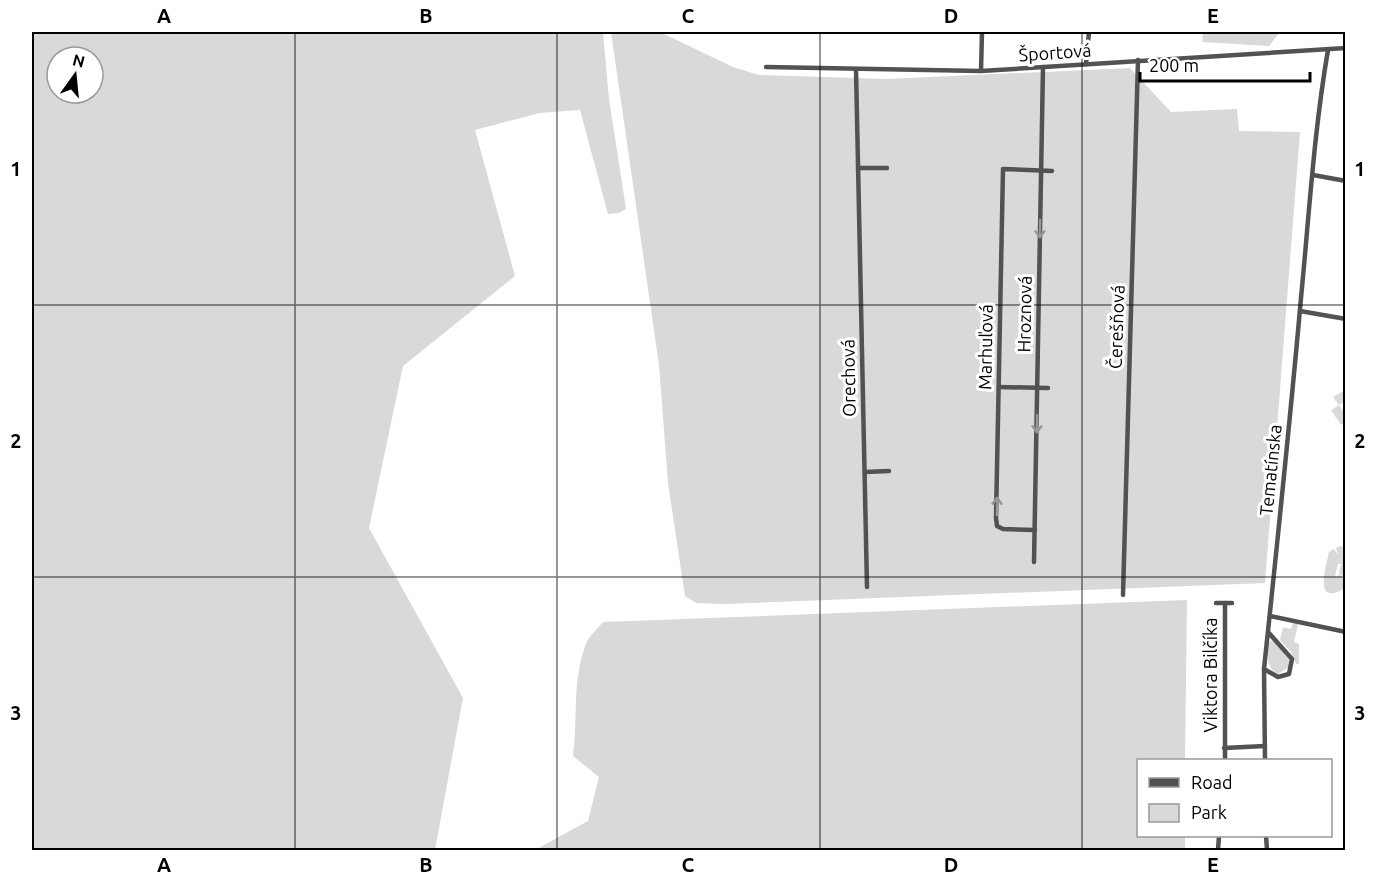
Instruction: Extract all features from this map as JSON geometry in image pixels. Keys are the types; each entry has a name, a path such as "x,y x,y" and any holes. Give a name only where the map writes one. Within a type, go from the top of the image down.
{"street":[{"path":"981,71 982,32"},
{"path":"1086,64 1089,32"},
{"name":"Športová","path":"766,67 981,71 1346,48"},
{"name":"Tematínska","path":"1265,759 1264,669 1313,175 1328,50"},
{"name":"Čerešňová","path":"1123,595 1138,60"},
{"name":"Hroznová","path":"1034,562 1043,67"},
{"name":"Orechová","path":"856,70 867,587"},
{"path":"858,168 886,168"},
{"name":"Marhuľová","path":"1035,530 1003,529 998,526 1000,309 1003,169 1041,170"},
{"path":"1041,170 1052,171"},
{"path":"1313,175 1346,181"},
{"path":"1300,311 1346,319"},
{"path":"999,387 1048,388"},
{"path":"865,472 889,471"},
{"name":"Viktora Bilčíka","path":"1216,603 1232,603"},
{"name":"Viktora Bilčíka","path":"1225,603 1225,759"},
{"path":"1270,616 1346,632"},
{"path":"1264,669 1278,677 1289,674 1293,667 1287,650 1268,632"},
{"name":"Viktora Bilčíka","path":"1224,748 1264,747"}],"green space":[{"path":"32,32 603,32 609,99 626,209 619,213 608,214 580,110 540,113 475,130 515,276 403,366 369,528 463,698 435,850 32,850"},
{"path":"611,32 660,32 733,67 759,75 886,79 1130,68 1171,112 1237,109 1239,131 1300,132 1265,583 725,604 696,603 685,596 668,483 659,365"},
{"path":"1203,32 1280,32 1269,46 1202,42"},
{"path":"1345,390 1345,401 1339,405 1333,397"},
{"path":"1339,405 1345,414 1345,422 1341,425 1331,410"},
{"path":"1345,547 1345,579 1339,573 1341,564 1338,564 1335,576 1338,577 1339,574 1345,581 1345,588 1329,593 1325,590 1324,584 1325,568 1329,552 1334,549 1338,555 1336,548"},
{"path":"1187,600 1185,759 1137,759 1137,837 1185,837 1185,850 535,850 588,821 599,777 573,756 577,686 586,644 603,622"},
{"path":"1293,623 1298,624 1294,642 1299,644 1299,664 1296,664 1291,652 1280,640 1283,627 1291,629"},
{"path":"1272,640 1289,658 1289,667 1278,674 1271,668 1268,661 1269,643"}]}
